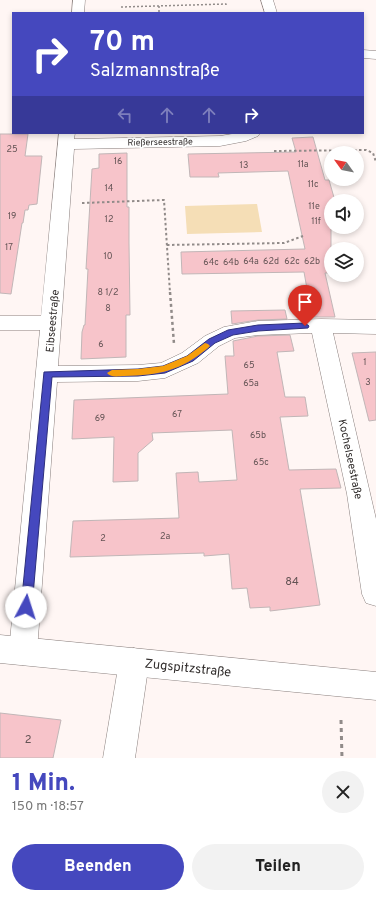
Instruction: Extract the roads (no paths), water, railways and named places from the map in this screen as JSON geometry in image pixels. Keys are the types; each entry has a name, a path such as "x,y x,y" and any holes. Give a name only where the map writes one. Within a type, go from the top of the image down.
{"street":[{"path":"78,12 79,0"},
{"path":"267,0 271,12"},
{"path":"364,54 376,55"},
{"name":"Rießerseestraße","path":"67,139 220,141 240,138 250,134"},
{"name":"Eibseestraße","path":"11,650 47,374 67,139"},
{"path":"0,323 52,323"},
{"path":"47,374 138,373 165,370 190,358 212,341 231,332 258,328 321,326 376,327"},
{"name":"Kochelseestraße","path":"321,326 359,494 376,594"},
{"name":"Zugspitzstraße","path":"11,650 376,686"},
{"path":"119,758 134,662"}]}
